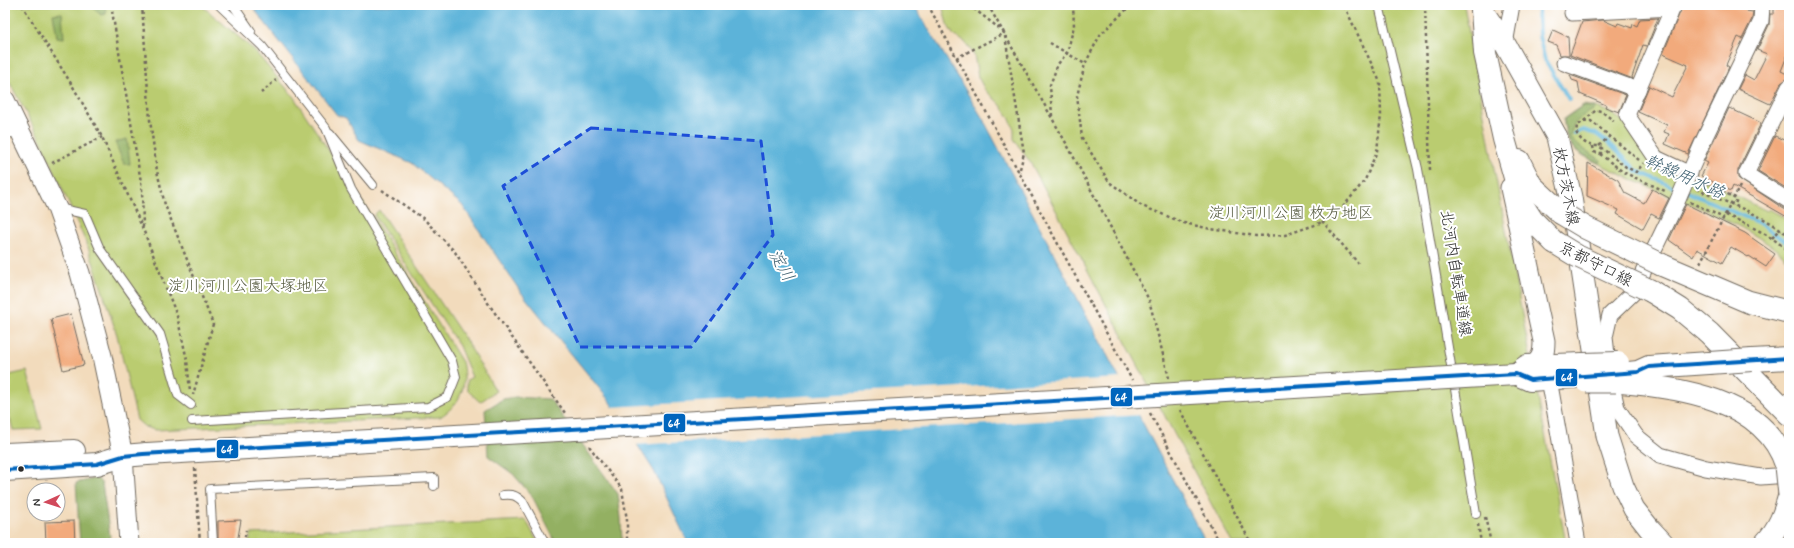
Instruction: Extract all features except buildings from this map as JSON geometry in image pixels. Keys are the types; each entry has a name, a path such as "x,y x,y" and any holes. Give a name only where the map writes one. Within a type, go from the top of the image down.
{"main road":[{"name":"枚方茨木線","path":"1481,8 1505,44 1557,137 1571,197 1607,436 1612,457 1634,509 1663,543"},
{"name":"京都守口線","path":"1481,8 1485,53 1504,139 1523,206 1532,220 1554,242 1577,256 1651,291 1680,309 1709,333 1789,414"},
{"name":"京都守口線","path":"1481,8 1518,158 1531,185 1561,213 1586,228 1662,265 1749,302 1789,312"},
{"path":"1504,139 1512,196 1544,341 1544,354 1531,373"},
{"path":"1617,373 1636,362 1649,367 1789,358"},
{"path":"5,470 97,464 123,456 147,454 1531,373 1583,375 1617,373 1726,405 1750,417 1764,429 1782,452 1788,471 1789,495 1785,511 1775,532 1764,543"},
{"path":"5,454 95,449 123,456"}],"street":[{"path":"1505,44 1512,5"},
{"path":"1762,5 1761,21 1705,137 1690,174 1677,198 1657,244 1633,293 1610,315 1605,337 1609,373 1617,408 1636,436 1660,455 1706,468 1761,477 1788,471"},
{"path":"1572,12 1630,7 1674,6 1627,115 1656,158 1690,174"},
{"path":"1564,63 1638,90"},
{"path":"1789,87 1746,174 1789,201"},
{"path":"5,100 12,129 39,169 57,208 80,273 102,356 123,456 129,543"},
{"path":"1531,373 1578,543"}],"lane":[{"path":"219,5 262,46"},
{"path":"234,5 262,46 373,185"},
{"path":"1379,5 1418,169 1480,514"},
{"path":"192,421 428,407 448,397 456,377 452,361 351,189 326,128"},
{"path":"57,208 85,214 100,249 160,334 178,395 191,405"},
{"path":"213,543 210,489 434,478 434,486"},
{"path":"503,495 511,494 518,497 523,502 545,543"}],"path":[{"path":"22,5 72,85 102,137 143,229 177,316 187,360 191,405"},
{"path":"111,5 142,188 143,229"},
{"path":"142,5 150,120 157,171 165,205 213,324 191,405"},
{"path":"928,5 1132,380"},
{"path":"969,5 1005,33 1024,153 1019,174"},
{"path":"988,5 1052,118 1149,300 1170,380"},
{"path":"1131,5 1100,35 1084,64 1077,96 1082,138 1108,182 1142,206 1184,223 1256,236 1284,235 1322,221 1343,207 1365,180 1377,150 1381,115 1380,82 1344,5"},
{"path":"1425,5 1430,171"},
{"path":"1052,118 1050,85 1058,64 1067,53 1074,26 1072,6"},
{"path":"956,58 1005,33"},
{"path":"1050,43 1084,64"},
{"path":"261,93 284,73"},
{"path":"1620,126 1601,111 1596,110 1576,126 1576,133 1582,142 1592,146 1599,146 1626,167 1636,172 1644,163"},
{"path":"1584,121 1592,121 1611,135 1599,146"},
{"path":"39,169 102,137"},
{"path":"1592,146 1594,152 1600,154 1629,175 1677,198 1725,216 1772,238 1789,253"},
{"path":"1600,154 1604,150"},
{"path":"1690,174 1737,198 1734,206"},
{"path":"1700,263 1746,174"},
{"path":"373,185 424,219 455,252 488,303 567,416"},
{"path":"1730,205 1762,218 1781,229 1789,236"},
{"path":"1322,221 1358,263"},
{"path":"1772,238 1781,229"},
{"path":"1179,406 1251,543"},
{"path":"1148,408 1220,543"},
{"path":"585,440 622,489 627,520 627,543"},
{"path":"195,467 200,543"},
{"path":"1480,514 1481,543"},
{"path":"1480,514 1491,543"},
{"path":"244,543 246,530"}],"highlighted area":[{"path":"591,128 761,141 773,235 691,347 580,347 503,186"}],"green space":[{"name":"淀川河川公園大塚地区","path":"5,5 201,5 253,49 293,96 372,216 462,362 464,370 463,386 458,400 453,406 440,417 155,430 145,427 137,420 117,335 88,247 41,141 5,74"},
{"path":"90,5 105,5 106,14 101,15"},
{"name":"淀川河川公園 枚方地区","path":"942,5 1464,5 1566,543 1232,543 1032,165 1014,139 1014,129 1009,117 1000,104 985,90 978,77 974,55 965,42 954,36 947,24"},
{"path":"62,13 64,38 57,37 53,14"},
{"path":"1583,105 1599,108 1614,115 1628,125 1669,162 1683,173 1697,181 1699,177 1767,211 1769,209 1789,220 1789,261 1772,247 1730,222 1635,181 1576,151 1568,141 1563,119"},
{"path":"1583,106 1595,109 1578,120 1572,128 1570,138 1577,145 1601,160 1600,163 1584,155 1573,147 1568,137 1564,119"},
{"path":"127,139 130,164 124,164 115,142"},
{"path":"379,210 467,342 496,391 480,402 467,390 467,380 472,377 459,346 374,215"},
{"path":"27,371 42,429 13,430 7,408 5,409 5,376"},
{"path":"515,397 550,399 618,494 622,543 556,543 532,496 513,474 488,456 485,410 503,399"},
{"path":"97,478 102,484 111,543 80,543 76,483"},
{"path":"526,520 538,543 249,543 251,534"}],"water":[{"name":"淀川","path":"251,5 914,5 983,119 1206,543 688,543 654,471 608,399 520,291 462,205 412,163 359,140 346,118 337,115"}],"pier":[{"path":"1121,378 1141,415 634,445 611,407"}],"waterway":[{"name":"幹線用水路","path":"1538,5 1539,36 1545,60 1569,100"},
{"name":"幹線用水路","path":"1574,134 1583,130 1596,134 1611,145 1637,171 1679,189"},
{"name":"幹線用水路","path":"1685,191 1759,223 1789,244"}],"transit line":[{"name":"64","path":"5,470 97,464 123,456 143,454 1516,374 1530,380 1638,372 1649,367 1789,358"}]}
